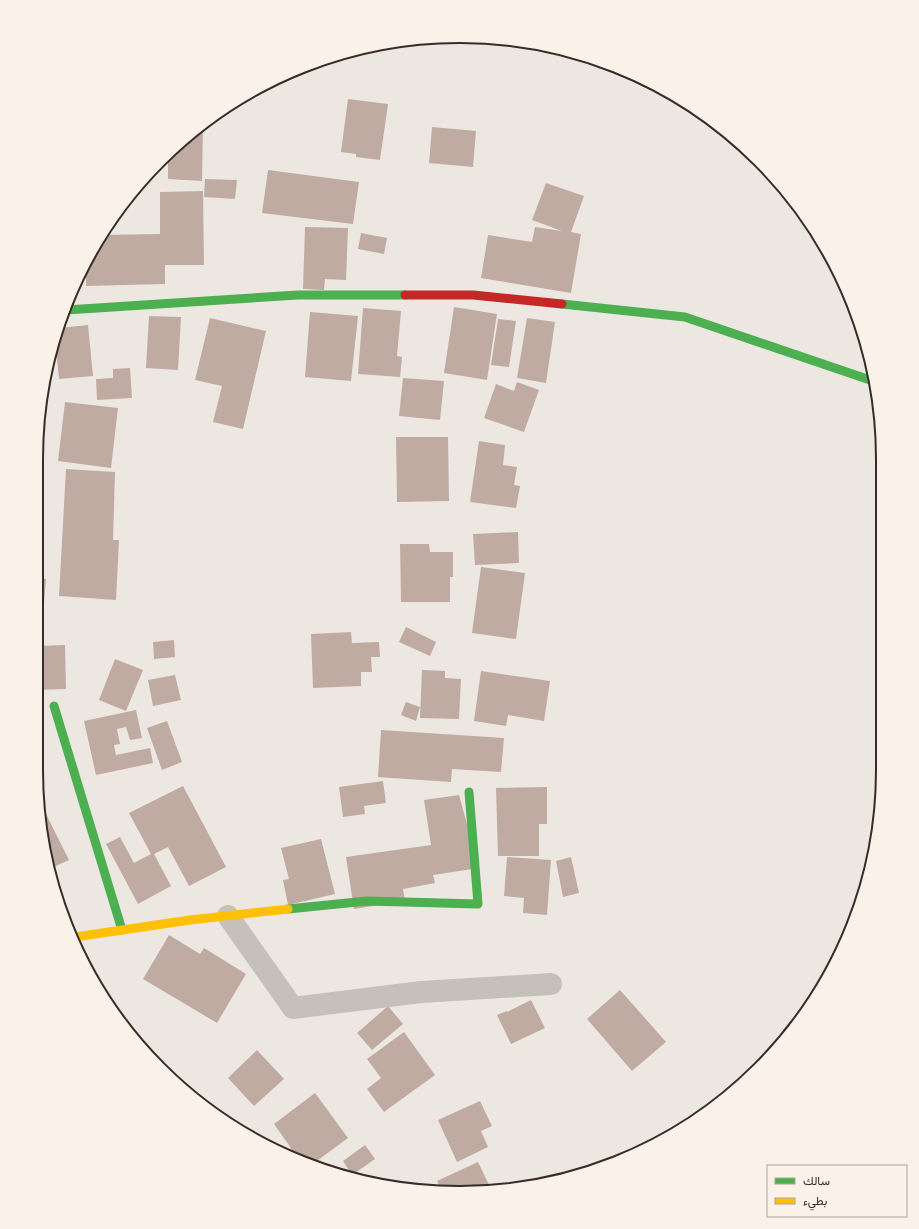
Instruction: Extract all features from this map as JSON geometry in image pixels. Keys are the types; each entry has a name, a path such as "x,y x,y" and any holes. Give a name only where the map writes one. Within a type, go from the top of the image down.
{"street":[{"path":"71,310 298,296 473,295 685,317 868,379"},
{"path":"54,706 122,930"},
{"path":"79,937 190,920 367,901 478,904 469,792"},
{"path":"228,916 293,1008 421,992 551,984"}],"building":[{"path":"348,99 388,104 380,160 356,157 356,154 341,152"},
{"path":"432,127 476,131 473,167 429,163"},
{"path":"203,132 202,181 168,179 168,162"},
{"path":"268,170 359,182 353,224 262,213"},
{"path":"205,179 237,180 235,199 204,197"},
{"path":"546,183 584,196 571,232 581,234 571,293 481,278 488,235 532,242 535,227 562,231 532,220"},
{"path":"203,191 204,265 165,265 165,284 86,286 86,275 109,235 160,234 160,192"},
{"path":"305,227 348,228 346,280 325,279 324,290 303,289"},
{"path":"361,233 387,238 384,254 358,249"},
{"path":"454,307 497,314 487,380 444,373"},
{"path":"363,308 401,311 397,356 402,357 400,377 358,374"},
{"path":"310,312 358,316 351,381 305,377"},
{"path":"149,316 181,317 178,370 146,368"},
{"path":"210,318 266,331 243,429 213,422 222,386 195,380"},
{"path":"527,318 555,322 546,383 517,378"},
{"path":"498,319 516,321 509,367 491,365"},
{"path":"88,325 93,376 59,379 57,354 65,327"},
{"path":"130,368 132,398 97,400 96,379 113,378 113,369"},
{"path":"403,378 444,381 440,420 399,416"},
{"path":"517,382 539,390 524,432 484,418 496,384 514,391"},
{"path":"65,402 118,408 111,468 58,461"},
{"path":"396,437 448,437 449,501 397,502"},
{"path":"479,441 505,445 503,465 517,467 514,485 520,486 516,508 470,502"},
{"path":"66,469 115,472 113,540 119,540 116,600 59,596"},
{"path":"518,532 519,563 475,565 473,534"},
{"path":"400,544 429,544 430,552 453,552 453,577 450,577 450,602 401,602"},
{"path":"481,567 525,573 516,639 472,633"},
{"path":"43,579 46,579 43,615"},
{"path":"406,627 436,642 430,656 399,642"},
{"path":"351,632 352,643 379,642 380,657 371,657 372,672 361,672 361,686 313,688 311,634"},
{"path":"174,640 175,657 154,659 153,642"},
{"path":"65,645 66,689 43,690 43,646"},
{"path":"115,659 143,670 126,711 99,700"},
{"path":"422,670 445,671 445,678 461,679 459,719 420,718"},
{"path":"481,671 550,681 544,721 508,715 506,726 474,721"},
{"path":"175,675 181,700 153,706 148,680"},
{"path":"406,702 420,707 416,721 401,715"},
{"path":"136,710 142,738 130,740 126,727 117,729 120,744 114,745 116,755 150,748 153,763 96,775 84,721"},
{"path":"167,721 182,762 162,770 147,728"},
{"path":"381,730 504,738 501,772 452,769 451,782 378,777"},
{"path":"383,781 386,803 364,806 365,814 343,817 339,787"},
{"path":"183,786 226,867 189,886 168,847 154,854 171,886 138,904 106,844 120,837 134,863 151,854 129,813"},
{"path":"547,787 547,824 539,824 539,856 498,856 496,788"},
{"path":"459,795 479,868 433,875 435,883 403,889 405,901 354,909 346,857 431,845 424,800"},
{"path":"46,814 69,860 55,866"},
{"path":"321,839 335,894 288,905 283,880 289,879 281,848"},
{"path":"507,857 551,860 547,915 523,913 524,898 504,896"},
{"path":"571,857 579,893 563,897 556,861"},
{"path":"169,935 200,954 204,948 246,974 217,1023 143,979"},
{"path":"620,990 666,1042 632,1071 587,1019"},
{"path":"531,1000 545,1028 511,1044 497,1015 507,1012"},
{"path":"388,1006 403,1024 372,1050 357,1033"},
{"path":"404,1032 435,1075 384,1112 367,1089 381,1078 367,1059"},
{"path":"257,1050 284,1079 254,1106 228,1078"},
{"path":"315,1093 348,1138 317,1161 291,1150 291,1148 274,1124"},
{"path":"480,1101 492,1126 481,1131 488,1147 457,1162 438,1120"},
{"path":"365,1145 375,1159 355,1173 350,1171 343,1161"},
{"path":"478,1162 489,1185 439,1185 437,1181"}],"traffic: fast":[{"path":"71,310 298,295 405,295"},
{"path":"562,304 685,317 868,379"},
{"path":"54,706 122,930"},
{"path":"288,909 367,901 478,904 469,792"}],"traffic: slow":[{"path":"78,937 190,920 288,909"}],"traffic: jam":[{"path":"405,295 473,295 562,304"}]}
